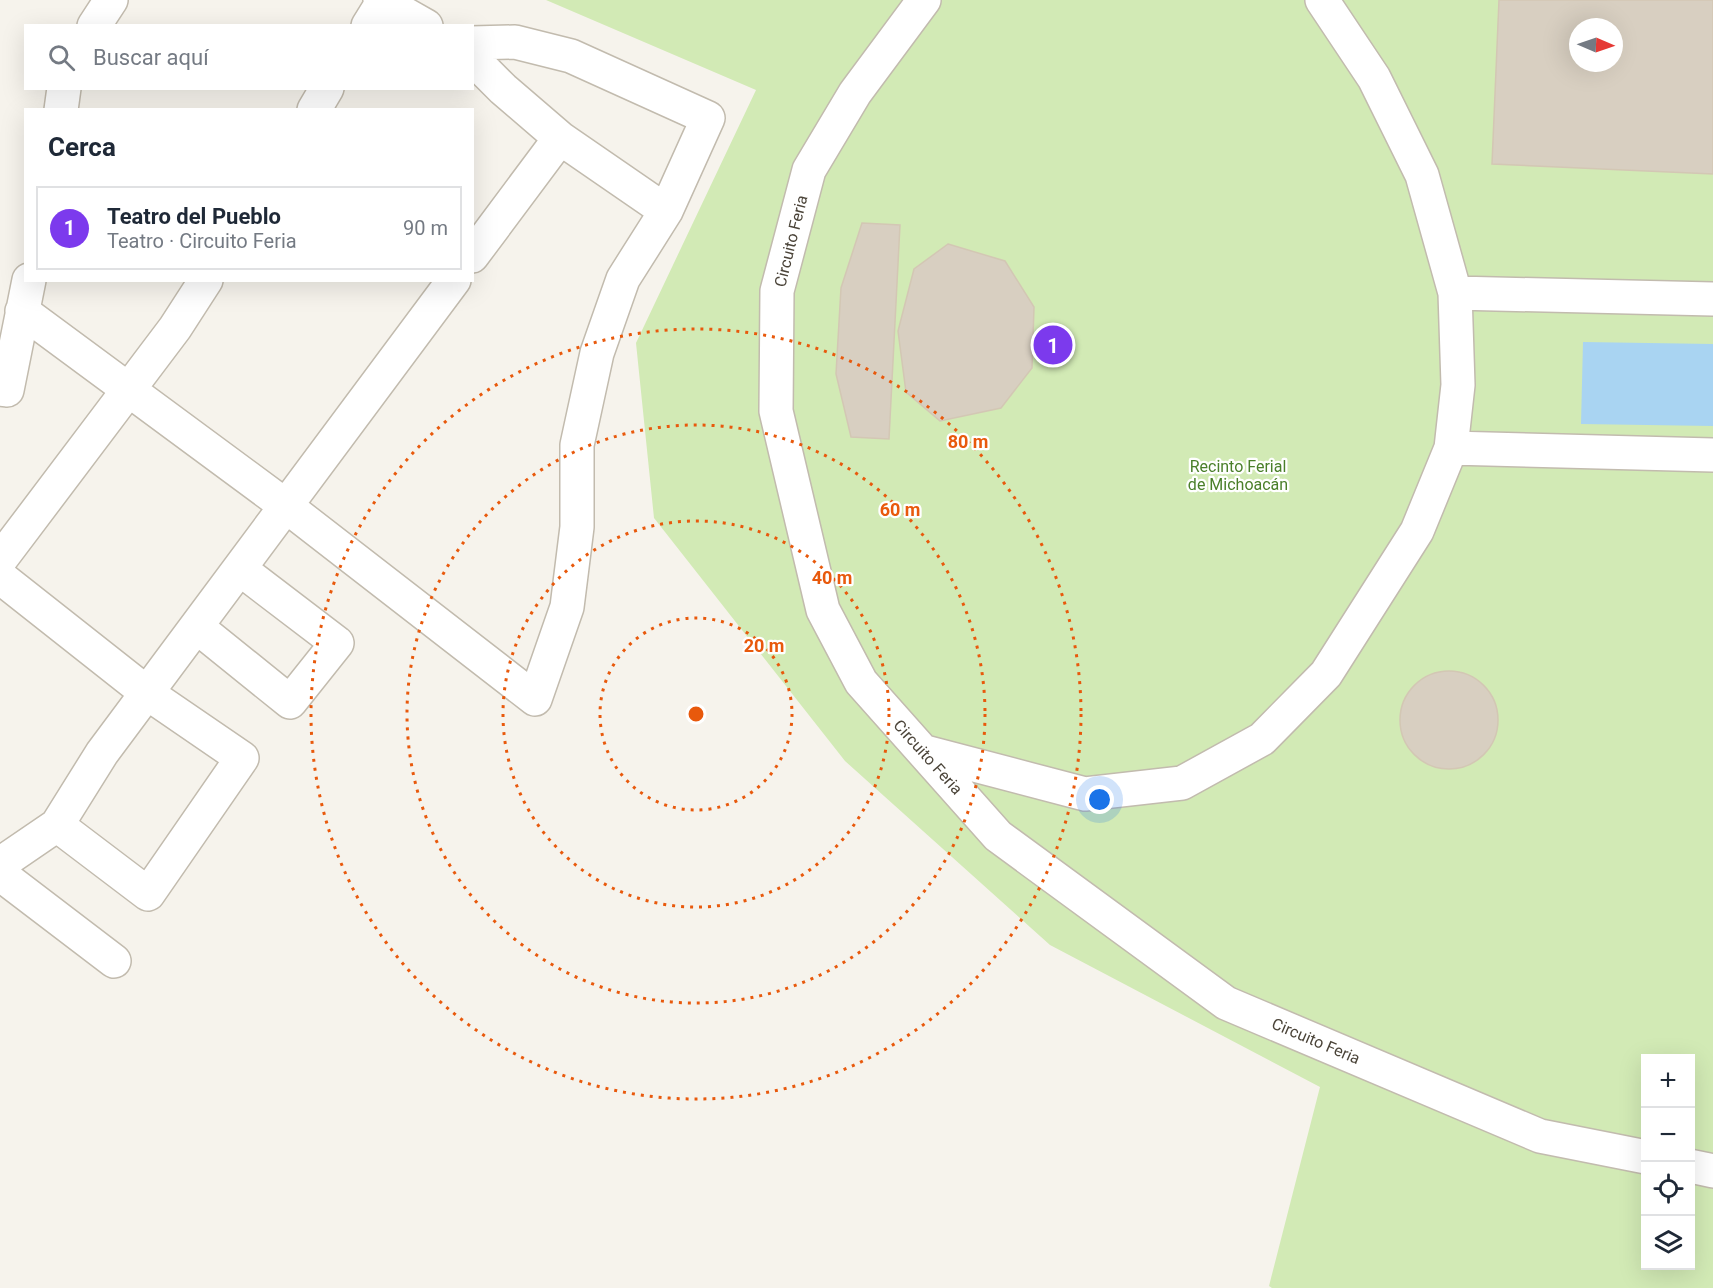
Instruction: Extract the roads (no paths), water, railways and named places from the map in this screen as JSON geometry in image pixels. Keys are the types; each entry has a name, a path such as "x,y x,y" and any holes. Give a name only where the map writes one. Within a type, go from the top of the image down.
{"street":[{"path":"95,24 111,0"},
{"name":"Circuito Feria","path":"924,0 855,93 809,170 777,291 776,411 823,610 861,682 998,836 1226,1003 1540,1136 1641,1156"},
{"path":"924,752 1085,794 1182,783 1262,739 1326,674 1417,531 1451,448 1458,385 1455,293 1422,175 1374,78 1322,0"},
{"path":"379,7 421,24"},
{"path":"26,296 129,389 286,506 535,699 567,607 577,527 577,445 597,353 623,279 666,211 708,118 572,56 515,42 474,43"},
{"path":"474,60 502,89 560,138 666,211"},
{"path":"61,108 64,90"},
{"path":"315,108 326,90"},
{"path":"474,253 560,138"},
{"path":"0,560 175,328 205,282"},
{"path":"0,864 57,825 102,753 453,282"},
{"path":"1455,293 1713,299"},
{"path":"0,389 7,390 26,296"},
{"path":"1451,448 1713,454"},
{"path":"197,627 290,702 337,643 240,569"},
{"path":"0,577 147,693 242,758 148,894 57,825"},
{"path":"0,874 114,961"},
{"path":"1695,1167 1713,1171"}],"water":[{"path":"1583,342 1713,344 1713,426 1581,424"}],"place":[{"name":"Teatro del Pueblo","path":"1053,345"}],"park label":[{"name":"Recinto Ferial de Michoacán","path":"1238,475"}]}
